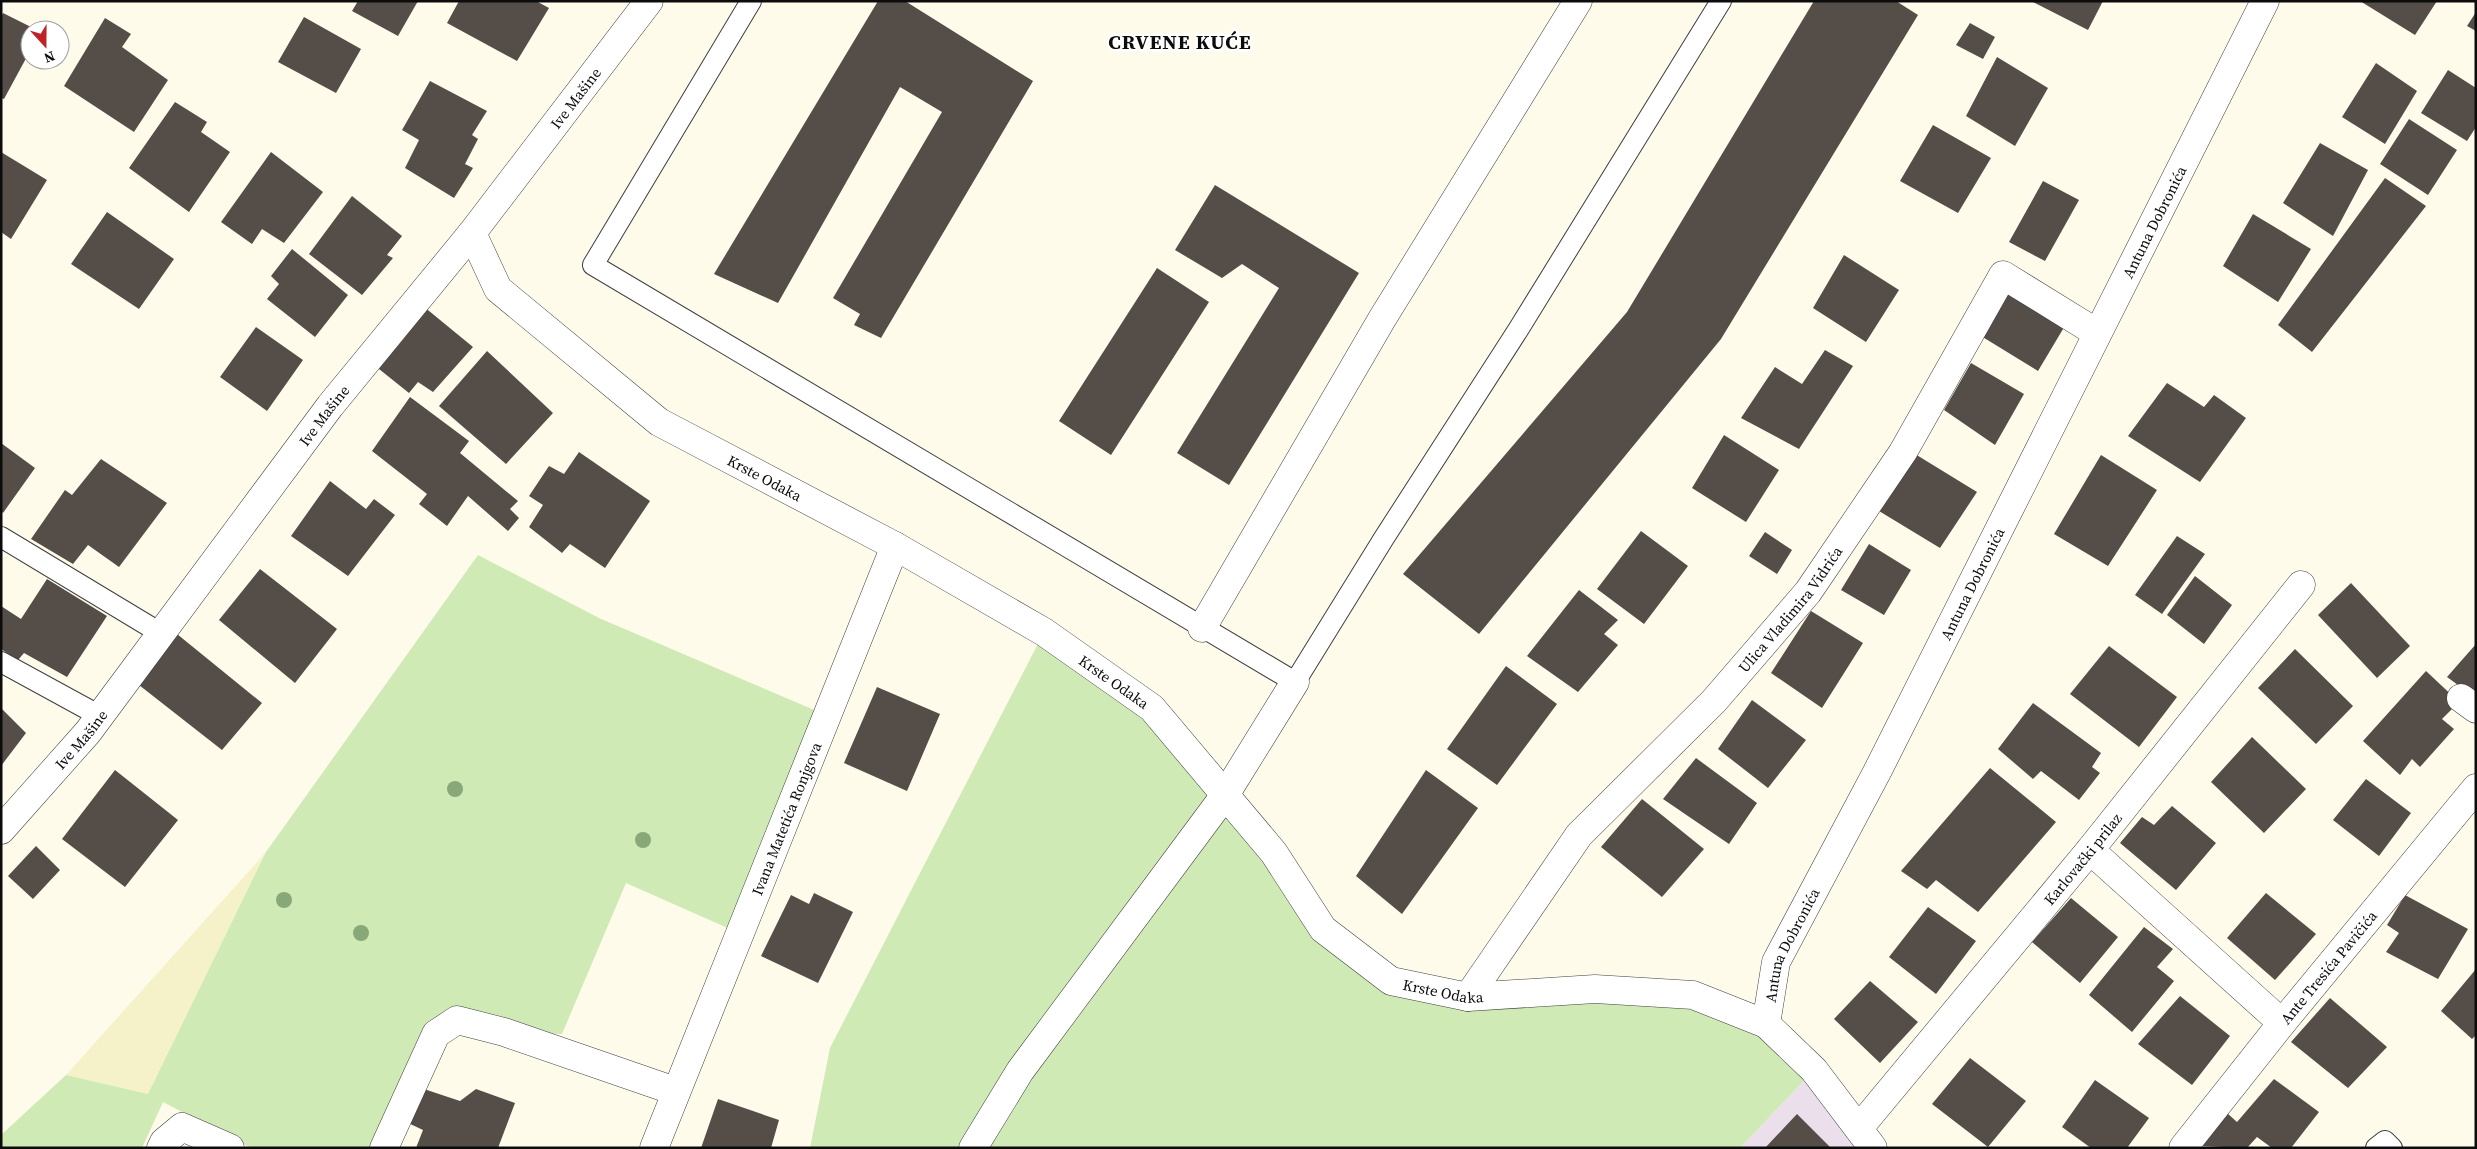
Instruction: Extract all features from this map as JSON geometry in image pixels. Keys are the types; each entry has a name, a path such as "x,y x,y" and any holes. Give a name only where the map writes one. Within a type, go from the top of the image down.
{"street":[{"name":"Ive Mašine","path":"1,830 100,716 330,406 472,234 649,1"},
{"path":"1202,628 1382,319 1578,1"},
{"name":"Antuna Dobronića","path":"1866,1138 1814,1070 1766,1024 1776,962 1877,772 2265,1"},
{"name":"Krste Odaka","path":"472,234 498,288 659,422 895,546 1044,632 1152,708 1274,853 1323,929 1391,981 1468,997 1595,989 1694,995 1766,1024"},
{"name":"Ulica Vladimira Vidrića","path":"1468,997 1579,835 1714,700 1808,592 1902,452 2003,275 2097,333"},
{"name":"Ivana Matetića Ronjgova","path":"654,1148 675,1091 895,546"},
{"name":"Karlovački prilaz","path":"1866,1138 2090,850 2301,585"},
{"path":"973,1148 1020,1072 1225,795 1295,682"},
{"name":"Ante Tresića Pavičića","path":"2183,1148 2282,1023 2476,788"},
{"path":"2090,850 2282,1023"},
{"path":"384,1148 436,1034 458,1020 504,1032 675,1091"},
{"path":"162,1148 164,1142 182,1127 230,1148"}],"lane":[{"path":"752,1 593,265 1295,682 1384,538 1518,330 1721,1"},
{"path":"1,536 162,634"},
{"path":"1,662 100,716"},
{"path":"2376,1148 2385,1141 2392,1148"}],"shaded area":[{"path":"266,852 148,1094 66,1075"},
{"path":"1814,1070 1873,1148 1740,1148"}],"green space":[{"path":"478,555 599,618 826,715 739,933 626,883 562,1034 504,1032 457,1020 384,1148 251,1148 163,1102 142,1148 1,1148 1,1135 66,1075 148,1094 266,852"},
{"path":"1044,632 1152,708 1323,929 1391,981 1693,995 1814,1070 1740,1148 810,1148 830,1048"}],"building":[{"path":"358,1 418,1 398,36 352,11"},
{"path":"459,1 536,1 549,8 517,61 447,23"},
{"path":"878,1 905,1 1033,81 881,338 854,325 860,314 833,298 942,112 900,87 778,303 714,274"},
{"path":"1814,1 1896,1 1918,15 1721,339 1479,634 1403,574 1627,312"},
{"path":"2031,1 2103,1 2088,30"},
{"path":"2360,1 2437,1 2415,35"},
{"path":"2476,12 2476,31 2467,26"},
{"path":"3,13 20,22 20,69 4,99 1,98 1,17"},
{"path":"304,17 361,49 336,93 278,62"},
{"path":"105,18 131,34 122,47 168,80 134,132 64,86"},
{"path":"1970,23 1995,37 1983,59 1956,45"},
{"path":"1997,57 2048,88 2015,146 1966,116"},
{"path":"2376,63 2417,91 2385,144 2342,117"},
{"path":"2448,70 2476,88 2476,127 2467,141 2421,113"},
{"path":"430,81 487,111 472,135 478,139 465,164 473,168 454,198 405,168 419,140 402,130"},
{"path":"175,102 207,122 201,132 230,152 189,212 129,168"},
{"path":"2409,119 2457,150 2428,195 2380,164"},
{"path":"1933,125 1991,158 1958,213 1900,181"},
{"path":"2320,143 2368,170 2333,236 2283,203"},
{"path":"1,152 47,180 11,239 1,232"},
{"path":"271,152 323,192 284,243 262,229 252,244 221,222"},
{"path":"2385,178 2426,206 2312,352 2278,325"},
{"path":"2043,181 2079,200 2045,261 2009,242"},
{"path":"1215,185 1359,273 1229,485 1177,453 1279,288 1242,264 1222,278 1175,250"},
{"path":"352,196 402,236 387,255 393,258 362,295 309,254"},
{"path":"107,212 174,259 139,309 71,264"},
{"path":"2253,214 2311,249 2278,302 2223,266"},
{"path":"292,249 348,295 315,337 267,299 279,284 271,276"},
{"path":"1844,255 1899,290 1866,342 1813,308"},
{"path":"1157,268 1209,302 1111,455 1059,421"},
{"path":"2007,289 2066,324 2038,371 1981,336"},
{"path":"423,306 473,347 433,392 418,382 409,393 374,365"},
{"path":"256,327 303,360 267,411 220,377"},
{"path":"1825,350 1853,366 1799,449 1741,418 1775,367 1802,384"},
{"path":"487,351 553,413 506,464 439,406"},
{"path":"1971,363 2024,394 1995,445 1944,410"},
{"path":"2167,383 2204,407 2214,395 2246,418 2200,482 2128,436"},
{"path":"410,397 469,441 460,453 518,501 510,509 519,518 508,531 468,496 447,526 419,504 427,494 372,451"},
{"path":"1724,435 1779,470 1746,522 1692,488"},
{"path":"1,443 35,468 3,513 1,511"},
{"path":"579,452 650,501 605,568 570,544 562,553 529,527 543,505 529,496 549,466 564,474"},
{"path":"1915,454 1977,492 1940,548 1879,511"},
{"path":"2101,455 2157,490 2108,566 2054,534"},
{"path":"101,459 167,503 119,567 88,545 73,564 31,539 65,490 72,495"},
{"path":"330,481 366,509 374,499 395,515 348,576 291,536"},
{"path":"1641,531 1688,566 1644,624 1597,589"},
{"path":"1765,532 1792,550 1777,574 1749,556"},
{"path":"2177,536 2205,554 2162,614 2135,595"},
{"path":"1869,544 1911,570 1884,615 1841,590"},
{"path":"260,569 337,629 295,683 219,620"},
{"path":"2195,576 2232,605 2204,644 2167,615"},
{"path":"47,579 107,616 67,677 24,653 18,660 1,649 1,606 21,619"},
{"path":"2351,583 2410,646 2377,678 2318,615"},
{"path":"1579,590 1618,620 1604,634 1618,645 1578,692 1527,656"},
{"path":"1811,611 1863,643 1822,708 1771,673"},
{"path":"177,634 262,703 222,750 139,685"},
{"path":"2476,644 2476,698 2447,677"},
{"path":"2109,646 2177,697 2139,747 2070,694"},
{"path":"2295,649 2353,706 2316,744 2258,688"},
{"path":"1506,666 1557,704 1497,785 1447,749"},
{"path":"2426,671 2459,702 2442,719 2454,729 2420,767 2412,759 2400,775 2363,741"},
{"path":"877,687 940,714 907,791 844,763"},
{"path":"1752,700 1806,740 1768,788 1718,749"},
{"path":"2033,703 2101,753 2092,767 2100,773 2079,800 2041,771 2033,779 1998,749"},
{"path":"1,708 26,733 1,766"},
{"path":"2252,737 2306,789 2264,833 2211,782"},
{"path":"1696,758 1757,803 1729,844 1663,799"},
{"path":"1990,768 2056,822 1978,912 1936,880 1927,889 1901,871"},
{"path":"115,770 178,820 125,887 62,839"},
{"path":"1426,770 1478,808 1402,914 1356,876"},
{"path":"2366,779 2411,813 2379,856 2333,820"},
{"path":"1642,799 1704,849 1662,897 1601,847"},
{"path":"2172,806 2216,843 2176,890 2120,843 2142,817 2154,825"},
{"path":"36,846 60,870 33,899 8,876"},
{"path":"814,893 853,912 818,983 761,956 791,895 809,904"},
{"path":"2266,893 2316,934 2275,980 2227,938"},
{"path":"2405,895 2468,929 2438,979 2386,952 2399,933 2387,925"},
{"path":"2071,898 2118,937 2080,983 2032,942"},
{"path":"1928,907 1976,941 1936,994 1889,957"},
{"path":"2144,927 2173,949 2157,967 2174,981 2132,1032 2089,995"},
{"path":"2476,969 2476,1035 2472,1039 2441,1011"},
{"path":"1870,981 1918,1022 1880,1063 1834,1019"},
{"path":"2180,996 2230,1036 2192,1085 2138,1044"},
{"path":"2330,998 2387,1047 2348,1088 2291,1042"},
{"path":"1970,1058 2026,1101 1988,1147 1932,1104"},
{"path":"2274,1079 2319,1112 2291,1148 2272,1148 2257,1137 2247,1148 2199,1146 2227,1113 2237,1122"},
{"path":"2095,1080 2149,1118 2127,1148 2091,1148 2062,1127"},
{"path":"421,1088 460,1101 476,1089 515,1103 498,1148 416,1148 423,1130 406,1122"},
{"path":"718,1099 779,1120 771,1148 701,1148"},
{"path":"1797,1114 1831,1148 1765,1148"}],"district":[{"name":"CRVENE KUĆE","path":"1180,42"}]}
